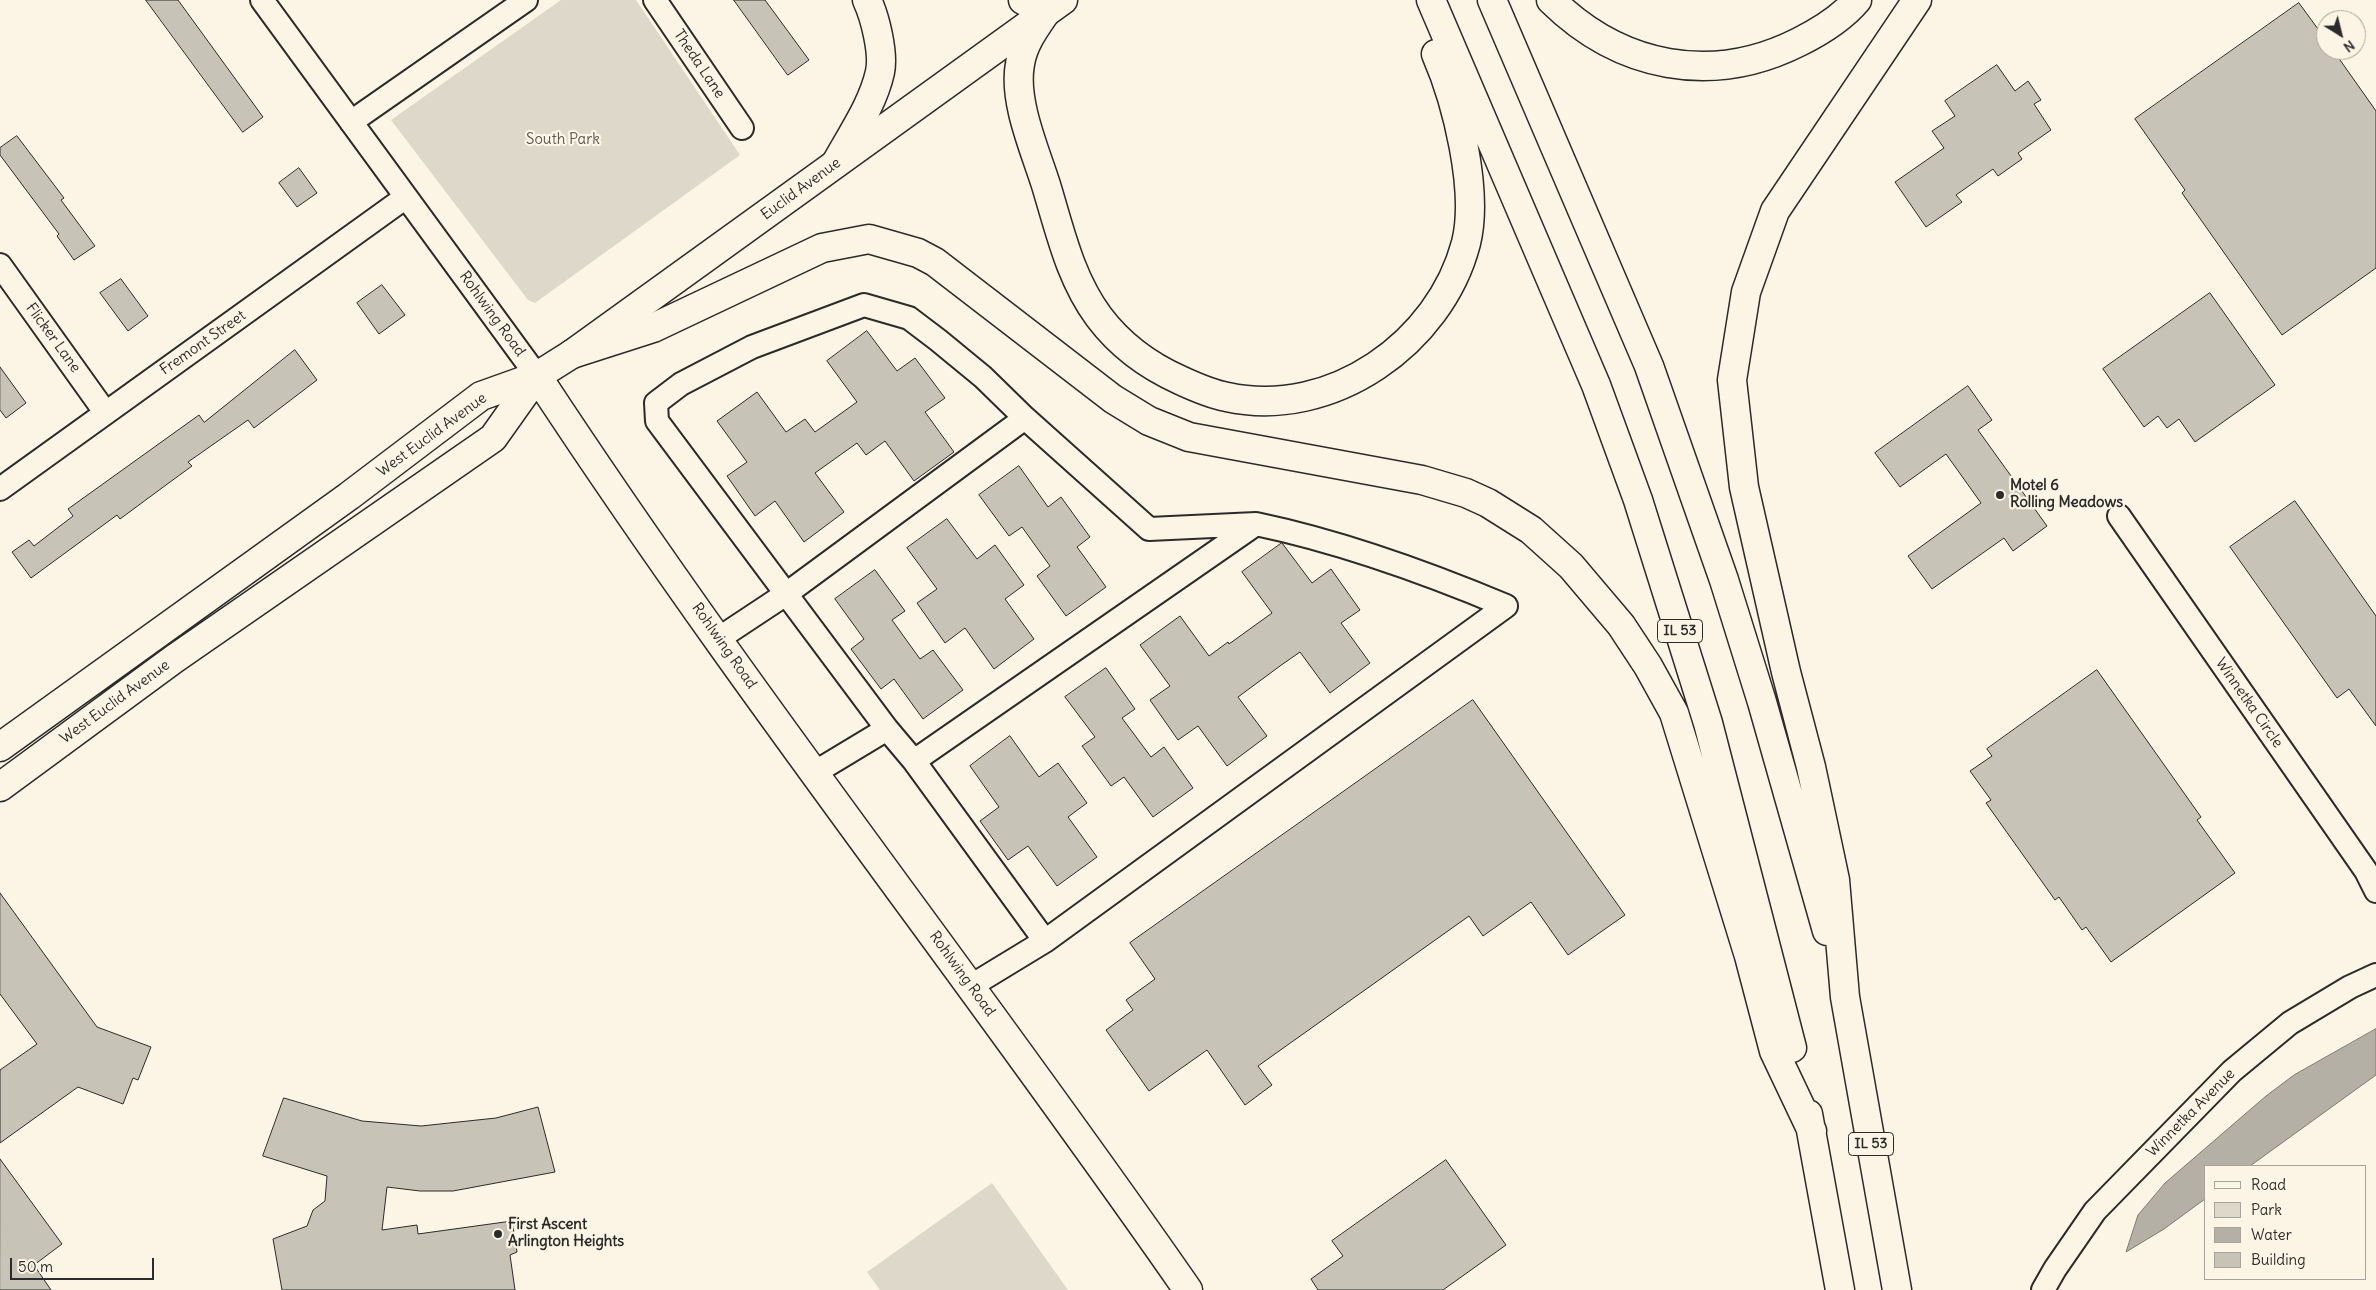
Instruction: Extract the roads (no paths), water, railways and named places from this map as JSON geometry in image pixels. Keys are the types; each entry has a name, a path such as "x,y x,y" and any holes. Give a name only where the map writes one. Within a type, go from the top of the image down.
{"main road":[{"path":"836,163 872,98 880,70 878,38 872,11 867,0"},
{"path":"1044,4 1028,38 1020,65 1020,97 1069,261 1087,300 1110,331 1136,355 1162,372 1201,390 1228,398 1261,401 1292,398 1322,391 1350,382 1380,364 1421,328 1440,303 1458,270 1467,240 1470,202 1466,156 1444,73 1412,0"},
{"name":"IL 53","path":"1431,0 1596,385 1638,500 1708,723 1777,984 1812,1131 1840,1290"},
{"name":"IL 53","path":"1492,0 1650,366 1724,580 1759,692 1846,997 1897,1290"},
{"path":"1551,0 1582,27 1625,52 1660,62 1689,66 1720,66 1740,63 1782,50 1817,32 1857,0"},
{"path":"1846,997 1835,880 1811,767 1744,487 1732,380 1746,292 1775,211 1917,0"},
{"name":"Euclid Avenue","path":"538,376 572,354 836,163 1044,4"},
{"path":"572,354 653,328 822,248 869,239 918,253 935,262 1113,399 1165,429 1214,443 1422,480 1466,493 1506,514 1531,530 1552,548 1595,593 1621,626 1674,713 1750,956 1774,1051 1812,1131"},
{"name":"Rohlwing Road","path":"538,376 718,639 971,986 1188,1290"},
{"name":"West Euclid Avenue","path":"0,747 348,496 481,396 538,376"},
{"name":"West Euclid Avenue","path":"0,787 174,659 493,438 538,376"}],"street":[{"name":"Rohlwing Road","path":"262,0 538,376"},
{"path":"351,122 526,0"},
{"name":"Theda Lane","path":"655,0 742,128"},
{"name":"Fremont Street","path":"0,489 406,197"},
{"name":"Flicker Lane","path":"0,265 105,412"},
{"path":"971,986 1045,941 1506,606 1445,580 1307,534 1256,524 1149,528 1025,418 983,377 909,318 864,305 752,347 681,384 656,403 657,421 887,729 914,761 1045,941"},
{"path":"718,639 786,594 1025,418"},
{"name":"Winnetka Circle","path":"2119,516 2366,871 2376,891"},
{"path":"914,761 1256,524"},
{"path":"814,773 887,729"},
{"name":"Winnetka Avenue","path":"2043,1290 2055,1269 2095,1211 2232,1070 2290,1023 2350,987 2376,975"}],"water":[{"path":"2376,1029 2376,1075 2251,1165 2204,1165 2204,1200 2164,1229 2126,1252 2138,1215 2165,1183 2266,1096 2294,1075"}],"place":[{"name":"Motel 6 Rolling Meadows","path":"2000,495"},
{"name":"First Ascent Arlington Heights","path":"498,1234"}],"park label":[{"name":"South Park","path":"563,140"}]}
